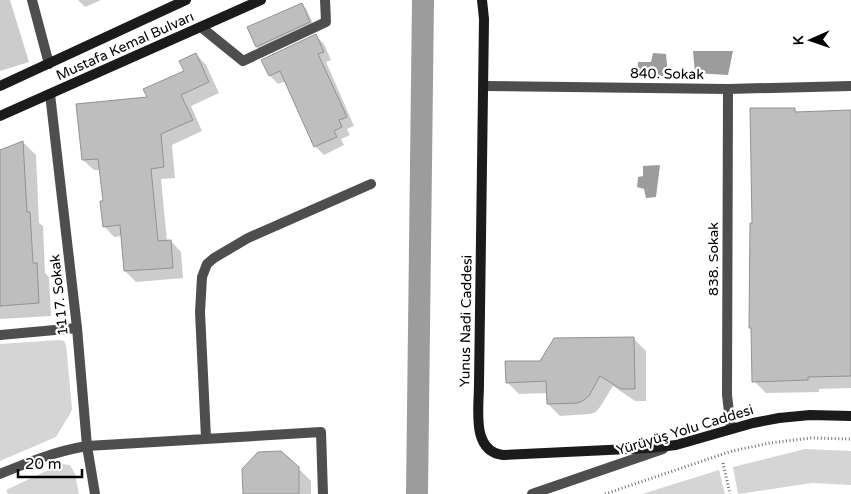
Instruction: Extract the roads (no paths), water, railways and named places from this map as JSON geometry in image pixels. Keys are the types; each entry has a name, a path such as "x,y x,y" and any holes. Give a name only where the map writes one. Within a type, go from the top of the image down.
{"main road":[{"name":"Mustafa Kemal Bulvarı","path":"0,86 186,0"},
{"name":"Mustafa Kemal Bulvarı","path":"0,116 261,0"},
{"name":"Yunus Nadi Caddesi","path":"482,0 484,19 484,86 479,384 480,432 483,444 492,452 503,455 650,448 676,444"},
{"path":"484,19 487,0"},
{"name":"Yürüyüş Yolu Caddesi","path":"676,444 779,418 810,415 851,416"}],"street":[{"path":"32,0 49,64"},
{"path":"201,27 243,61 326,22 325,0"},
{"name":"840. Sokak","path":"484,86 728,89 851,86"},
{"name":"838. Sokak","path":"728,89 727,395 731,429"},
{"name":"1117. Sokak","path":"50,94 77,328 87,446 96,494"},
{"path":"206,438 200,312 202,276 207,264 248,238 371,184"},
{"path":"0,335 77,328"},
{"path":"0,474 39,458 64,450 87,446 321,432 323,494"},
{"name":"Yürüyüş Yolu Caddesi","path":"532,494 676,444"}],"waterway":[{"path":"417,494 423,0"}]}
